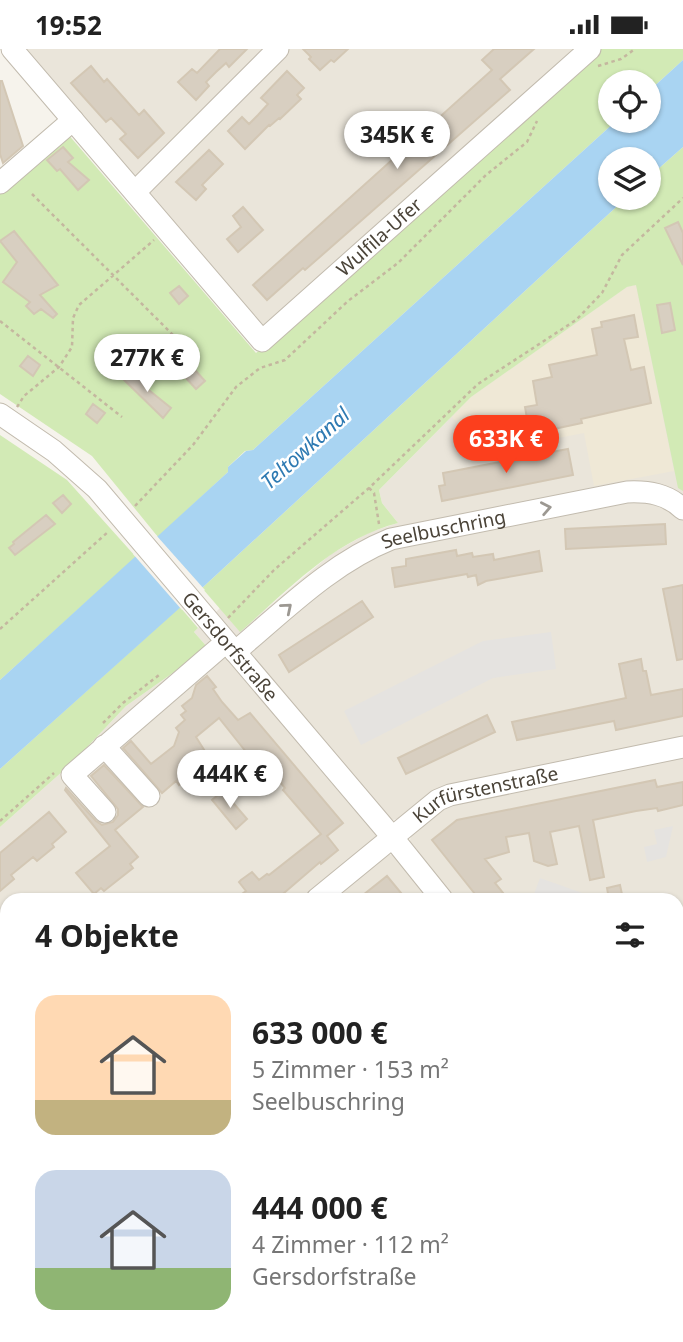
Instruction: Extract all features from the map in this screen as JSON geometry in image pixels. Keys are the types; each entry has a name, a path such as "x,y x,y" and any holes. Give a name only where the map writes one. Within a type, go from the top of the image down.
{"street":[{"path":"12,49 168,229"},
{"path":"135,192 278,49"},
{"name":"Wulfila-Ufer","path":"168,229 262,341 592,58"},
{"path":"0,183 73,120"},
{"name":"Gersdorfstraße","path":"8,411 78,471 217,620 231,647 437,893"},
{"name":"Seelbuschring","path":"105,811 72,775 104,746 231,647 363,551 391,539 627,492 655,493 668,497 683,509"},
{"path":"104,746 149,796"},
{"name":"Kurfürstenstraße","path":"324,893 438,800 450,795 683,747"}],"path":[{"path":"592,58 621,59 635,49"},
{"path":"0,629 123,520 193,445 236,387 260,368 285,361 348,301 398,263 486,175 527,142 539,114"},
{"path":"32,194 197,359"},
{"path":"217,620 369,488 478,384 576,320 594,303 622,255 683,198"},
{"path":"8,411 59,367 72,347 73,318 79,305 168,229"},
{"path":"0,321 122,417"},
{"path":"369,488 374,493 378,532"}],"shaded area":[{"path":"20,49 268,49 136,180"},
{"path":"286,49 582,49 266,328 261,327 147,196 148,188"},
{"path":"683,212 683,498 679,495 396,530 245,636 236,637 214,614 220,608 240,631 331,554 370,532 398,523 382,503 379,490 471,397 627,287 636,285"},
{"path":"636,285 674,471 594,486 584,433 484,452 452,417 471,397 627,287"},
{"path":"646,498 683,518 683,738 393,820 251,655 251,649 336,576 387,547"},
{"path":"201,625 376,832 375,842 311,893 0,893 0,827 72,763 126,706 208,648 194,632"},
{"path":"551,632 556,669 493,678 361,745 344,711 483,641"},
{"path":"683,756 683,893 449,893 410,841 411,835 446,806"},
{"path":"673,826 666,857 647,862 644,847 657,844 654,830"},
{"path":"388,854 395,856 426,893 338,893"},
{"path":"540,878 582,893 534,893"}],"green space":[{"path":"599,49 683,49 683,60 661,80 661,70 598,70 598,133 603,133 253,450 245,451 228,467 228,472 158,537 92,456 0,394 0,189 67,133 256,353"},
{"path":"683,147 683,491 678,488 636,285 627,287 471,397 379,490 382,503 398,523 353,541 333,553 294,583 240,632 202,588 613,210 661,210 661,166"},
{"path":"0,435 67,480 136,557 0,680"},
{"path":"180,607 198,628 194,632 208,648 126,706 72,763 0,827 0,769"}],"water":[{"name":"Teltowkanal","path":"683,60 683,147 661,166 661,147 598,147 598,210 613,210 202,588 0,769 0,680 228,472 228,467 246,451 253,450 603,133 661,133 661,80"}],"pier":[{"path":"156,535 205,590 182,610 133,554"}],"building":[{"path":"220,49 247,49 229,67 226,63 206,82 209,86 196,100 178,82 192,69 197,73"},
{"path":"303,49 348,49 320,70"},
{"path":"494,49 534,49 500,79 510,90 305,270 303,268 267,300 253,285 492,70 482,60"},
{"path":"91,66 104,82 107,79 139,115 144,110 164,133 138,158 120,139 126,134 111,118 106,122 71,83"},
{"path":"287,71 304,88 297,95 301,99 245,149 228,131 242,117 249,124 258,115 268,104 261,98"},
{"path":"0,81 23,146 3,163 0,154"},
{"path":"63,147 73,158 68,162 89,180 78,190 60,169 57,171 47,160"},
{"path":"209,150 223,164 202,185 206,189 196,200 176,182"},
{"path":"243,207 263,230 238,252 227,239 241,227 233,216"},
{"path":"678,222 683,233 683,265 665,228"},
{"path":"14,231 58,285 40,295 57,314 53,318 41,309 34,314 26,306 30,302 3,282 17,262 0,241"},
{"path":"179,286 188,296 179,304 170,293"},
{"path":"670,303 675,330 662,333 657,305"},
{"path":"634,315 638,337 624,339 631,370 644,367 651,403 581,419 582,423 549,430 548,426 529,430 525,407 537,405 533,381 552,377 549,365 597,355 592,329 602,327 601,322"},
{"path":"165,342 176,355 167,363 156,350"},
{"path":"106,348 117,357 108,369 97,360"},
{"path":"28,356 40,365 33,376 20,366"},
{"path":"194,369 205,381 196,389 185,377"},
{"path":"129,373 135,378 138,374 148,384 145,387 171,408 163,418 123,379"},
{"path":"93,404 105,413 97,423 86,414"},
{"path":"568,449 573,475 442,501 439,486 445,485 443,473"},
{"path":"63,495 71,504 62,513 53,503"},
{"path":"46,515 55,524 15,555 9,548 13,542"},
{"path":"665,524 666,544 566,549 565,529"},
{"path":"456,550 457,556 472,553 473,557 493,554 494,560 539,551 542,571 486,581 478,585 476,575 468,577 467,574 395,587 392,568 406,566 406,559"},
{"path":"683,585 683,659 677,660 663,589"},
{"path":"362,601 373,617 289,672 279,655"},
{"path":"641,659 651,695 683,689 683,716 616,730 614,721 517,740 512,722 626,698 619,664"},
{"path":"207,676 216,687 213,689 222,702 238,720 250,713 343,823 327,836 338,850 284,893 243,893 246,891 239,882 252,872 259,880 269,875 321,834 283,790 285,788 262,760 257,763 251,758 219,718 196,737 208,756 196,766 198,769 179,785 176,781 162,793 123,748 131,741 151,764 174,746 179,732 176,728 185,720 181,715 186,711 182,706 192,698 196,685"},
{"path":"487,715 495,732 406,774 398,758"},
{"path":"104,765 143,807 115,830 138,857 130,864 133,868 104,891 101,888 95,893 76,873 110,846 65,790 66,788 102,825 113,822 118,815 118,809 91,776"},
{"path":"655,780 657,787 683,782 683,805 593,820 604,877 590,880 579,826 550,832 557,864 548,866 534,861 529,833 506,837 509,852 485,859 501,879 495,883 503,893 474,893 432,840 457,820"},
{"path":"223,791 247,819 236,829 212,800"},
{"path":"49,812 66,832 52,844 54,847 37,861 33,857 11,875 14,879 0,891 0,853"},
{"path":"387,876 401,893 366,893"},
{"path":"620,885 622,893 608,893 607,888"}]}
